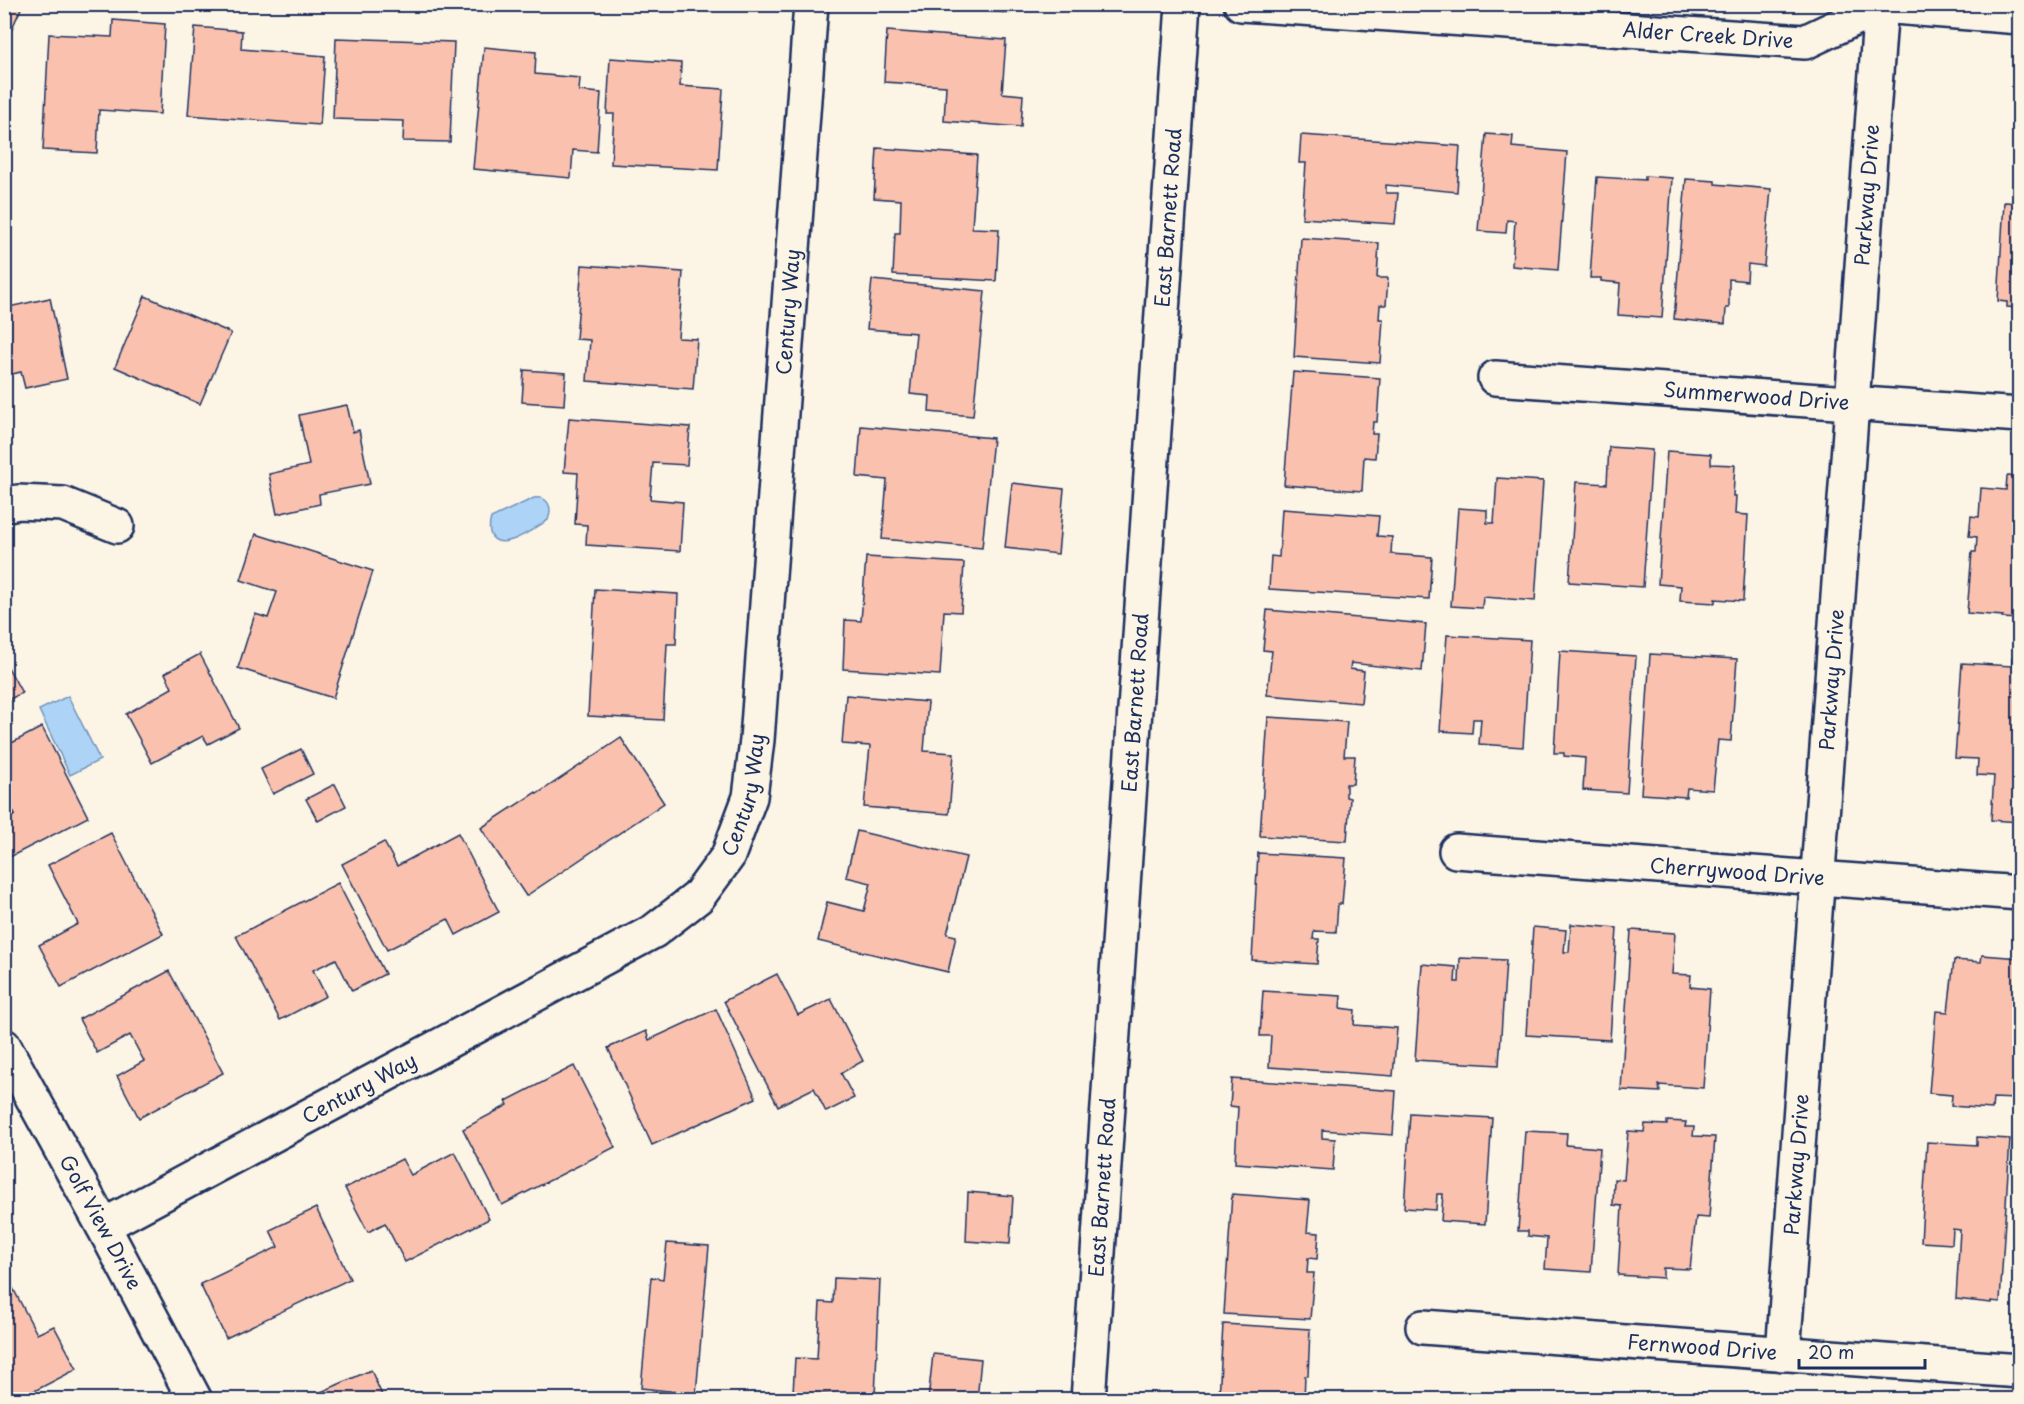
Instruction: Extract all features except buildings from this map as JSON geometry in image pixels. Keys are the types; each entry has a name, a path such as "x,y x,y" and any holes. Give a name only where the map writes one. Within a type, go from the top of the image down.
{"street":[{"name":"Century Way","path":"103,1226 654,931 698,897 728,856 750,797 757,740 811,4"},
{"name":"East Barnett Road","path":"1088,1400 1182,4"},
{"name":"Alder Creek Drive","path":"1241,4 1804,42 1880,5 2019,17"},
{"name":"Parkway Drive","path":"1783,1354 1880,5"},
{"name":"Summerwood Drive","path":"1495,378 2019,415"},
{"path":"4,505 18,502 63,504 117,526"},
{"name":"Cherrywood Drive","path":"1456,851 2019,893"},
{"name":"Golf View Drive","path":"4,1046 195,1400"},
{"name":"Fernwood Drive","path":"1423,1327 2019,1371"}],"shaded area":[{"path":"2019,37 2020,148 2011,147"}],"water":[{"path":"534,498 543,499 548,503 550,511 548,520 512,540 497,541 492,537 489,528 491,518"},
{"path":"68,696 100,760 70,775 39,710"}]}
